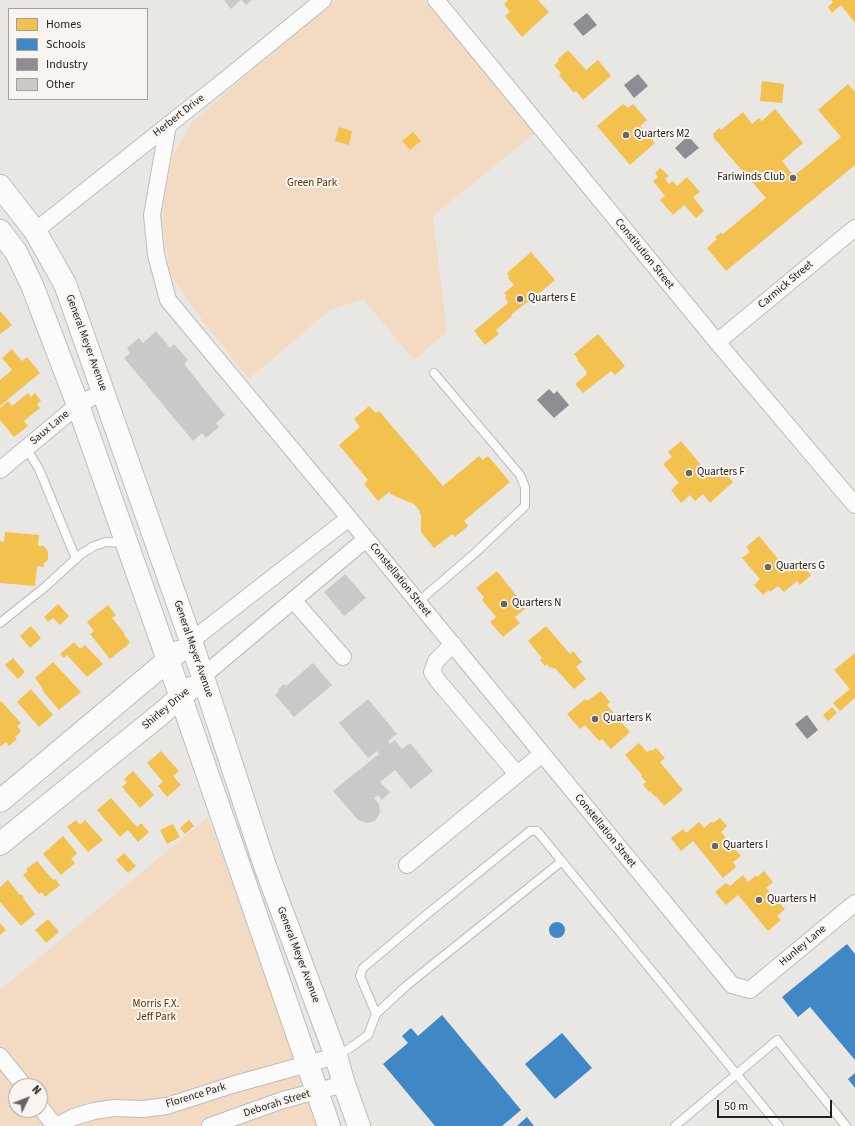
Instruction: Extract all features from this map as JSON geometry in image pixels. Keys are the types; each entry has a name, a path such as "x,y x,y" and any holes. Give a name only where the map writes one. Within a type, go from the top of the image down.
{"main road":[{"name":"General Meyer Avenue","path":"0,186 34,231 65,284 191,641 265,866 336,1056 359,1126"},
{"path":"0,231 16,252 32,284 78,405 181,697 329,1126"},
{"path":"0,801 191,641"},
{"name":"Shirley Drive","path":"0,844 181,697 203,676"}],"street":[{"name":"Herbert Drive","path":"34,231 323,0"},
{"name":"Constitution Street","path":"436,0 717,342 855,505"},
{"name":"Constellation Street","path":"168,125 152,215 156,255 168,300 225,371 453,644 732,985 750,990"},
{"name":"Carmick Street","path":"717,342 855,228"},
{"name":"Saux Lane","path":"0,470 78,405 104,391"},
{"path":"191,641 349,518"},
{"name":"Shirley Drive","path":"203,676 366,539"},
{"path":"293,600 343,657"},
{"path":"453,644 436,661 432,672 517,774"},
{"path":"407,865 542,754"},
{"name":"Hunley Lane","path":"750,990 855,903"},
{"path":"0,1056 18,1078"},
{"name":"Florence Park","path":"56,1126 94,1111 114,1108 143,1109 168,1106 232,1085 336,1056"},
{"name":"Deborah Street","path":"210,1126 283,1100 344,1084"},
{"path":"48,1116 56,1126"}],"lane":[{"path":"418,602 475,553 525,506 525,487 520,475 434,373"},
{"path":"26,448 39,469 76,558"},
{"path":"0,623 45,587 76,558 94,546 106,542 127,544"},
{"path":"376,1014 360,976 363,968 530,831 537,831 779,1126"},
{"path":"336,1056 368,1036 376,1014 406,986 562,861"},
{"path":"675,1126 777,1040 846,1126"}],"green space":[{"name":"Green Park","path":"335,0 424,0 535,133 433,216 447,332 414,360 363,299 330,310 249,379 189,303 170,273 162,223 165,188 173,155 192,122"},
{"name":"Morris F.X. Jeff Park","path":"208,817 322,1126 0,1126 0,990"}],"building: Homes":[{"path":"508,0 538,0 549,12 522,37 505,16 510,12 504,4"},
{"path":"831,0 855,0 855,23 841,5 832,13 828,7 833,2"},
{"path":"568,50 586,70 598,60 611,76 583,100 576,91 574,93 559,75 561,73 554,65"},
{"path":"762,81 784,84 782,103 760,101"},
{"name":"Fariwinds Club","path":"848,84 855,92 855,165 726,271 707,248 717,239 715,237 721,233 723,234 766,198 713,137 713,134 719,128 721,130 743,112 752,124 759,118 762,121 775,109 803,143 782,161 794,176 841,137 818,110"},
{"name":"Quarters M2","path":"623,104 628,108 633,104 647,120 640,126 655,143 630,165 597,126"},
{"path":"339,127 352,131 349,145 335,141"},
{"path":"413,132 421,141 410,150 402,141"},
{"path":"660,168 669,176 665,179 669,184 673,181 677,186 687,177 700,192 693,197 704,211 696,218 684,205 673,215 660,200 665,196 653,181 658,177 655,173"},
{"name":"Quarters E","path":"531,252 555,280 511,315 512,316 496,330 499,334 485,345 474,331 508,303 505,297 507,296 504,293 514,285 508,278 509,276 507,273"},
{"path":"0,311 12,325 0,334"},
{"path":"598,334 625,366 615,375 611,371 583,393 575,384 587,374 587,372 574,354"},
{"path":"12,349 22,361 27,357 40,373 0,406 0,380 12,370 2,358"},
{"path":"28,393 31,397 35,393 41,401 37,404 40,408 24,421 28,426 14,437 0,420 0,408 8,401 12,406"},
{"path":"369,406 376,413 379,411 443,486 479,456 483,460 488,456 510,482 464,521 468,526 455,537 452,534 434,548 421,532 421,516 419,510 414,504 392,495 389,492 378,501 364,484 368,480 339,445 360,427 354,419"},
{"name":"Quarters F","path":"681,441 712,478 722,469 733,482 710,503 703,494 695,501 690,495 681,503 671,490 679,483 663,464 672,457 668,452"},
{"path":"5,532 39,535 38,546 44,546 48,552 48,560 44,563 44,567 37,566 35,586 0,583 0,541 4,542"},
{"name":"Quarters G","path":"759,536 789,572 800,563 811,575 800,585 797,581 784,592 778,586 770,592 769,590 763,595 754,585 760,579 742,558 750,552 746,547"},
{"name":"Quarters N","path":"497,571 526,608 515,617 520,623 503,637 490,622 496,617 482,600 484,597 476,588"},
{"path":"58,604 69,616 60,625 53,618 48,622 44,617"},
{"path":"108,605 116,615 112,618 130,642 125,648 110,659 90,634 94,631 87,622"},
{"path":"31,626 41,638 30,648 20,636"},
{"path":"546,626 570,654 573,651 582,662 576,667 586,679 574,689 555,668 550,668 547,664 545,666 540,660 542,658 528,641"},
{"path":"74,642 80,649 85,645 103,664 87,677 67,655 64,658 60,654"},
{"path":"855,653 855,698 840,711 833,703 850,689 834,670"},
{"path":"13,658 25,672 18,679 5,665"},
{"path":"53,662 81,692 59,710 42,690 43,689 35,678"},
{"path":"31,689 53,715 39,727 17,702"},
{"name":"Quarters K","path":"601,691 610,702 607,705 630,732 611,749 602,739 599,741 585,725 580,729 567,714 585,699 587,701"},
{"path":"1,701 21,723 17,726 21,731 15,737 17,739 9,746 6,742 0,747 0,702"},
{"path":"832,707 837,713 828,721 823,715"},
{"path":"639,743 647,752 656,748 665,758 660,762 683,790 664,806 656,796 655,797 650,791 649,792 643,785 646,782 641,776 642,775 625,755"},
{"path":"161,751 179,771 173,776 181,785 167,797 158,786 163,782 147,763"},
{"path":"133,771 154,795 140,808 122,787 127,783 124,779"},
{"path":"111,798 137,827 141,823 149,832 138,842 128,830 120,837 97,810"},
{"name":"Quarters I","path":"720,818 727,826 721,832 741,856 733,862 736,867 723,878 693,841 681,851 671,838 683,829 686,833 699,822 704,828 712,821 713,823"},
{"path":"76,820 80,825 85,820 103,840 88,852 67,827"},
{"path":"189,820 194,826 185,834 180,828"},
{"path":"173,824 180,837 167,844 160,830"},
{"path":"63,836 77,853 71,859 75,863 61,875 43,854"},
{"path":"124,853 136,866 128,873 116,860"},
{"path":"37,861 53,880 55,879 60,885 45,897 42,892 39,894 23,875 28,871 26,869"},
{"name":"Quarters H","path":"764,871 773,882 766,888 785,909 777,916 781,920 768,931 738,895 726,905 715,892 726,883 730,886 743,875 748,882 756,875 757,877"},
{"path":"8,880 20,895 21,894 24,897 23,898 35,914 21,926 0,902 0,887"},
{"path":"48,919 59,932 46,943 35,930"},
{"path":"0,923 6,930 0,935"}],"building: Schools":[{"path":"557,922 563,924 565,930 563,936 557,938 551,936 549,930 551,924"},
{"path":"847,944 855,954 855,1060 810,1007 798,1017 782,997"},
{"path":"442,1015 521,1110 502,1126 435,1126 383,1064 408,1043 402,1036 411,1028 418,1036"},
{"path":"562,1033 592,1068 555,1099 525,1064"},
{"path":"855,1073 855,1088 848,1079"},
{"path":"527,1117 534,1126 517,1126"}],"building: Industry":[{"path":"587,13 597,25 583,36 573,24"},
{"path":"638,74 648,86 634,98 624,85"},
{"path":"688,136 699,148 685,159 675,148"},
{"path":"549,389 554,394 557,391 569,405 554,418 537,400"},
{"path":"807,715 818,730 807,739 795,724"}],"building: Other":[{"path":"224,0 241,0 231,9"},
{"path":"242,0 252,0 246,5"},
{"path":"156,331 170,348 174,344 188,360 184,364 225,415 216,423 219,427 206,438 202,433 193,441 124,358 130,353 127,348 139,338 143,343"},
{"path":"345,574 366,598 344,616 324,592"},
{"path":"313,663 332,685 294,717 275,695 279,691 278,689 284,684 286,686"},
{"path":"368,699 397,734 388,741 390,744 395,740 402,749 410,743 433,771 411,789 395,770 380,782 390,792 382,800 378,795 374,798 379,804 380,813 375,821 367,823 358,820 333,791 379,754 377,751 368,758 339,723"}],"place":[{"name":"Quarters M2","path":"626,135"},
{"name":"Fariwinds Club","path":"793,178"},
{"name":"Quarters E","path":"520,299"},
{"name":"Quarters F","path":"689,473"},
{"name":"Quarters G","path":"768,567"},
{"name":"Quarters N","path":"504,604"},
{"name":"Quarters K","path":"595,719"},
{"name":"Quarters I","path":"715,846"},
{"name":"Quarters H","path":"759,900"}]}
